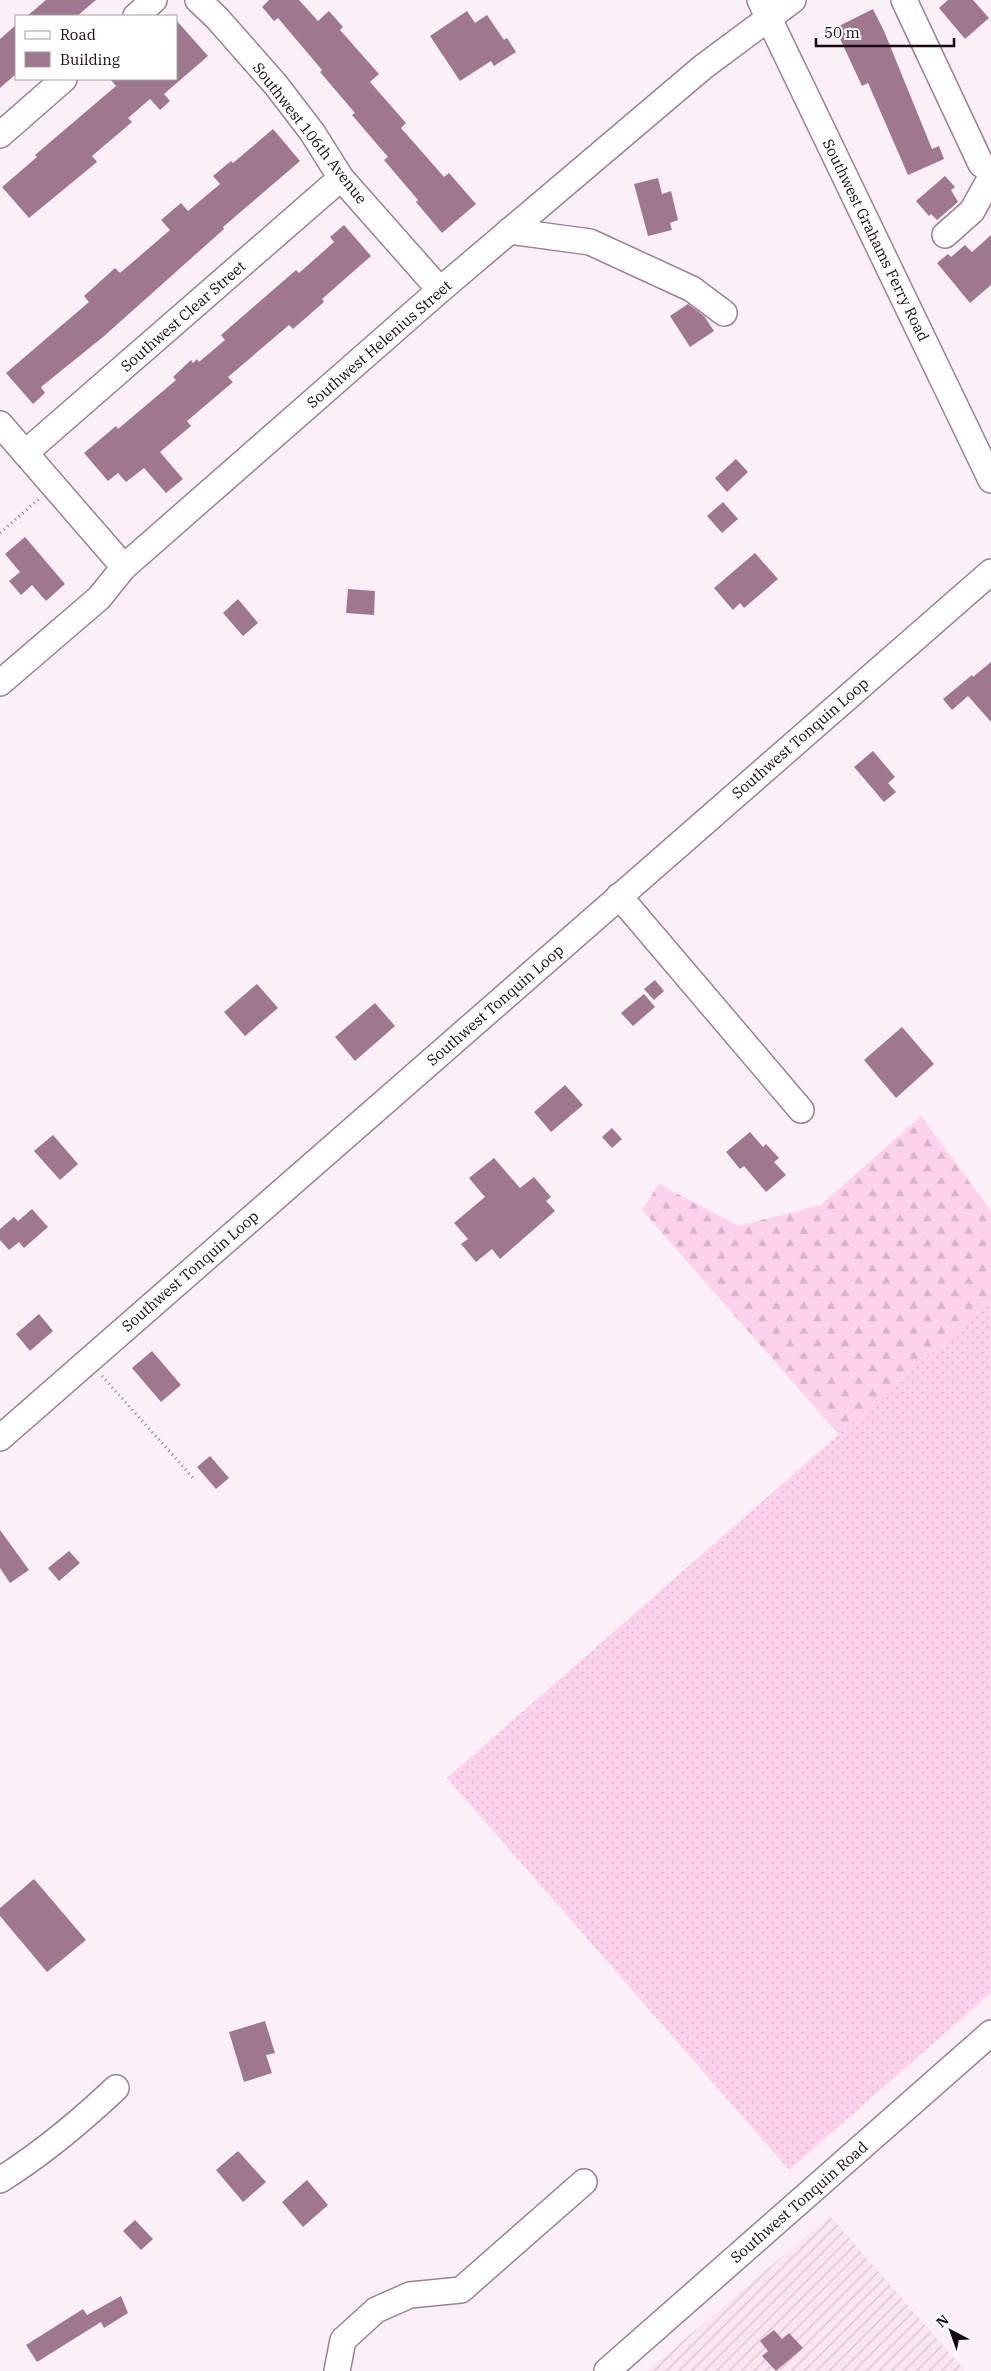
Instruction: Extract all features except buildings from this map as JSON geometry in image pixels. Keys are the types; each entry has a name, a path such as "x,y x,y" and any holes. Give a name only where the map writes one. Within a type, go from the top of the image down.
{"street":[{"path":"137,15 154,0"},
{"name":"Southwest 106th Avenue","path":"198,0 217,18 276,85 312,132 341,178 440,290"},
{"name":"Southwest Helenius Street","path":"0,684 99,598 124,567 440,290 703,66 765,9 793,0"},
{"path":"904,0 981,164 991,171"},
{"name":"Southwest Grahams Ferry Road","path":"765,9 991,480"},
{"path":"0,135 63,80"},
{"path":"945,235 972,211 991,177"},
{"name":"Southwest Clear Street","path":"25,453 341,178"},
{"path":"509,231 590,242 692,289 724,313"},
{"path":"0,424 124,567"},
{"name":"Southwest Tonquin Loop","path":"0,1438 991,572"},
{"path":"619,896 801,1110"},
{"name":"Southwest Tonquin Road","path":"607,2371 991,2034"},
{"path":"0,2180 48,2149 116,2088"},
{"path":"337,2371 343,2340 376,2310 410,2295 461,2290 584,2182"}],"path":[{"path":"0,533 54,486"},
{"path":"88,1361 195,1480"}],"shaded area":[{"path":"830,2216 965,2371 647,2371"}],"green space":[{"path":"921,1116 991,1211 991,1301 839,1435 642,1210 659,1184 739,1226 821,1205"},
{"path":"991,1301 991,1993 789,2170 447,1778"}]}
